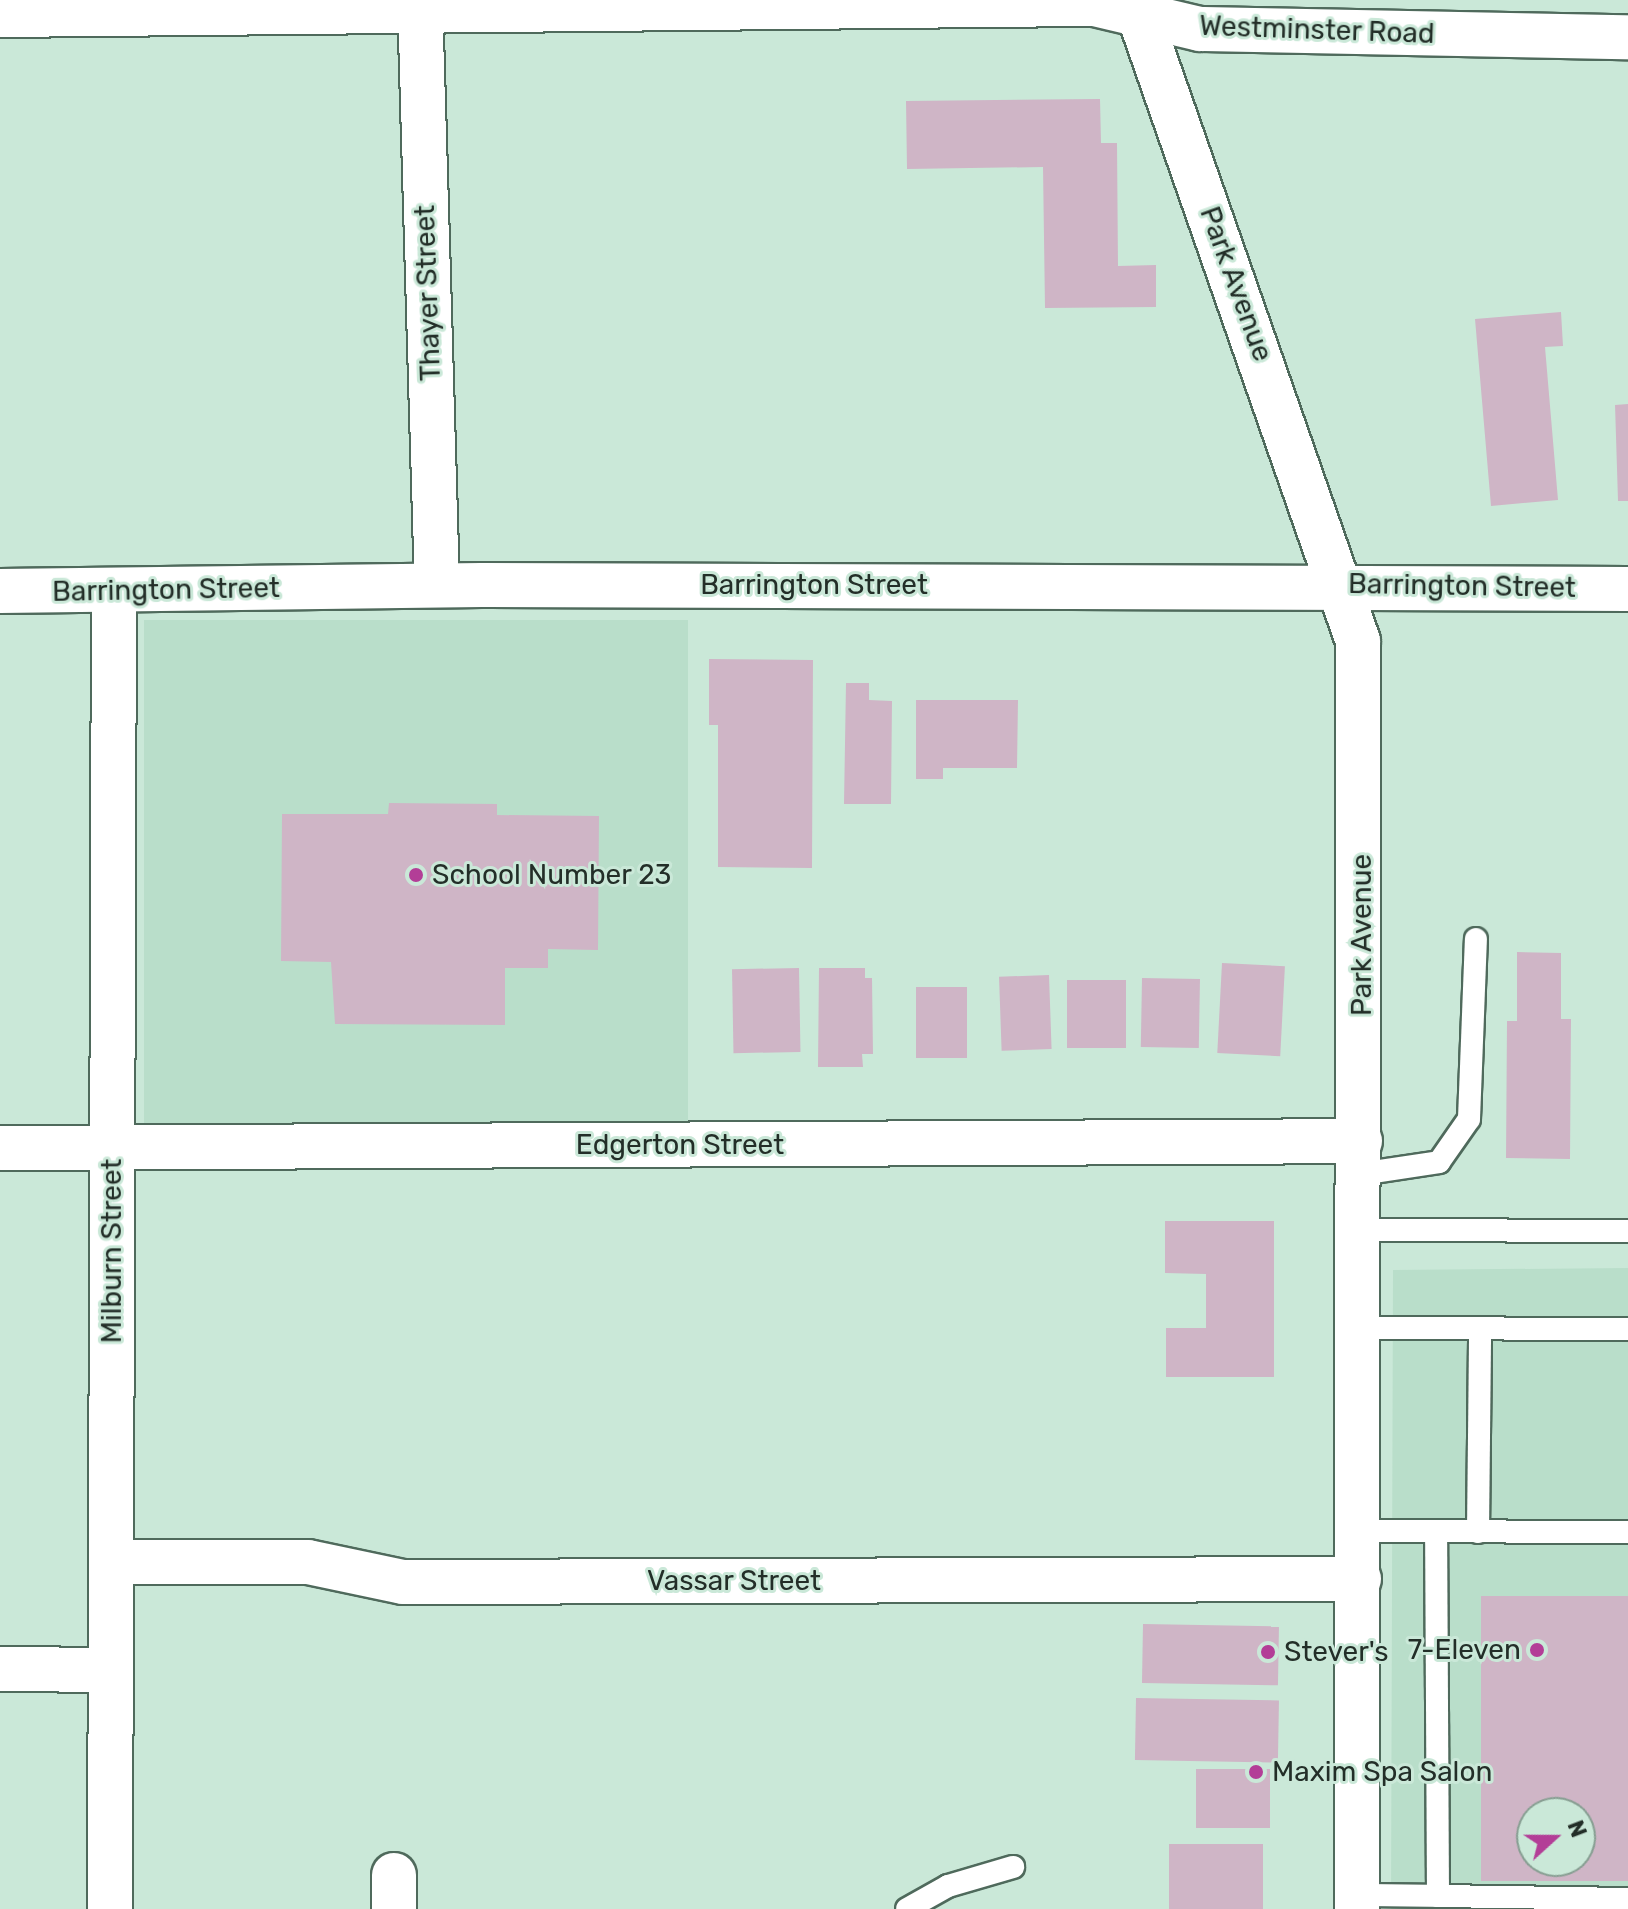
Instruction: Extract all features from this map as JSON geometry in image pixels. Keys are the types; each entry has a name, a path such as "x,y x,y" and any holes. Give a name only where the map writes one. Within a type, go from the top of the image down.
{"street":[{"name":"Westminster Road","path":"0,15 420,4 1094,4 1136,7 1200,29 1628,37"},
{"name":"Thayer Street","path":"420,4 437,585"},
{"name":"Park Avenue","path":"1136,7 1344,584 1361,684 1357,1902"},
{"name":"Barrington Street","path":"0,591 114,592 437,585 1344,584 1628,589"},
{"name":"Milburn Street","path":"110,1909 114,592"},
{"name":"Edgerton Street","path":"0,1148 1360,1158"},
{"name":"Vassar Street","path":"111,1562 308,1562 403,1582 1359,1579"},
{"path":"0,1669 110,1670"}],"lane":[{"path":"1360,1158 1439,1162 1464,1129 1476,939"},
{"path":"1360,1230 1628,1231"},
{"path":"1359,1328 1628,1329"},
{"path":"1478,1532 1480,1328"},
{"path":"1359,1531 1628,1532"},
{"path":"1436,1532 1438,1896"},
{"path":"907,1909 948,1886 1013,1867"},
{"path":"1357,1902 1438,1896 1628,1899"}],"shaded area":[{"name":"School Number 23","path":"144,620 688,620 688,1128 144,1128"},
{"path":"1628,1268 1628,1909 1391,1909 1393,1270"}],"building":[{"path":"1100,99 1101,143 1117,143 1118,266 1156,265 1156,307 1045,308 1043,167 907,169 906,101"},
{"path":"1561,312 1563,346 1545,347 1558,500 1491,506 1475,319"},
{"path":"1628,404 1628,501 1618,501 1615,405"},
{"path":"709,659 813,660 812,868 718,867 718,725 709,725"},
{"path":"846,683 869,683 869,700 892,701 891,804 844,804"},
{"path":"916,700 1018,700 1017,768 943,768 943,779 916,779"},
{"path":"389,803 497,804 497,815 599,816 598,950 548,949 548,968 505,968 505,1025 335,1024 331,962 281,961 282,814 388,814"},
{"path":"1517,952 1561,953 1561,1019 1571,1019 1570,1159 1506,1158 1507,1021 1517,1021"},
{"path":"1222,963 1285,966 1280,1056 1217,1053"},
{"path":"799,968 800,1052 733,1053 732,969"},
{"path":"819,968 865,968 865,978 872,978 873,1054 862,1054 863,1067 818,1067"},
{"path":"1049,975 1052,1049 1002,1051 999,977"},
{"path":"1142,978 1200,979 1199,1048 1141,1047"},
{"path":"1067,980 1126,980 1126,1048 1067,1048"},
{"path":"916,987 967,987 967,1058 916,1058"},
{"path":"1165,1221 1274,1221 1274,1377 1166,1377 1166,1328 1206,1328 1206,1274 1165,1273"},
{"path":"1481,1596 1628,1596 1628,1881 1481,1881"},
{"path":"1143,1624 1279,1626 1278,1685 1142,1683"},
{"path":"1136,1698 1279,1700 1278,1762 1135,1760"},
{"path":"1196,1769 1270,1769 1270,1828 1196,1828"},
{"path":"1169,1844 1263,1844 1263,1909 1169,1909"}],"place":[{"name":"School Number 23","path":"416,875"},
{"name":"7-Eleven","path":"1537,1650"},
{"name":"Stever's","path":"1268,1652"},
{"name":"Maxim Spa Salon","path":"1256,1772"}]}
